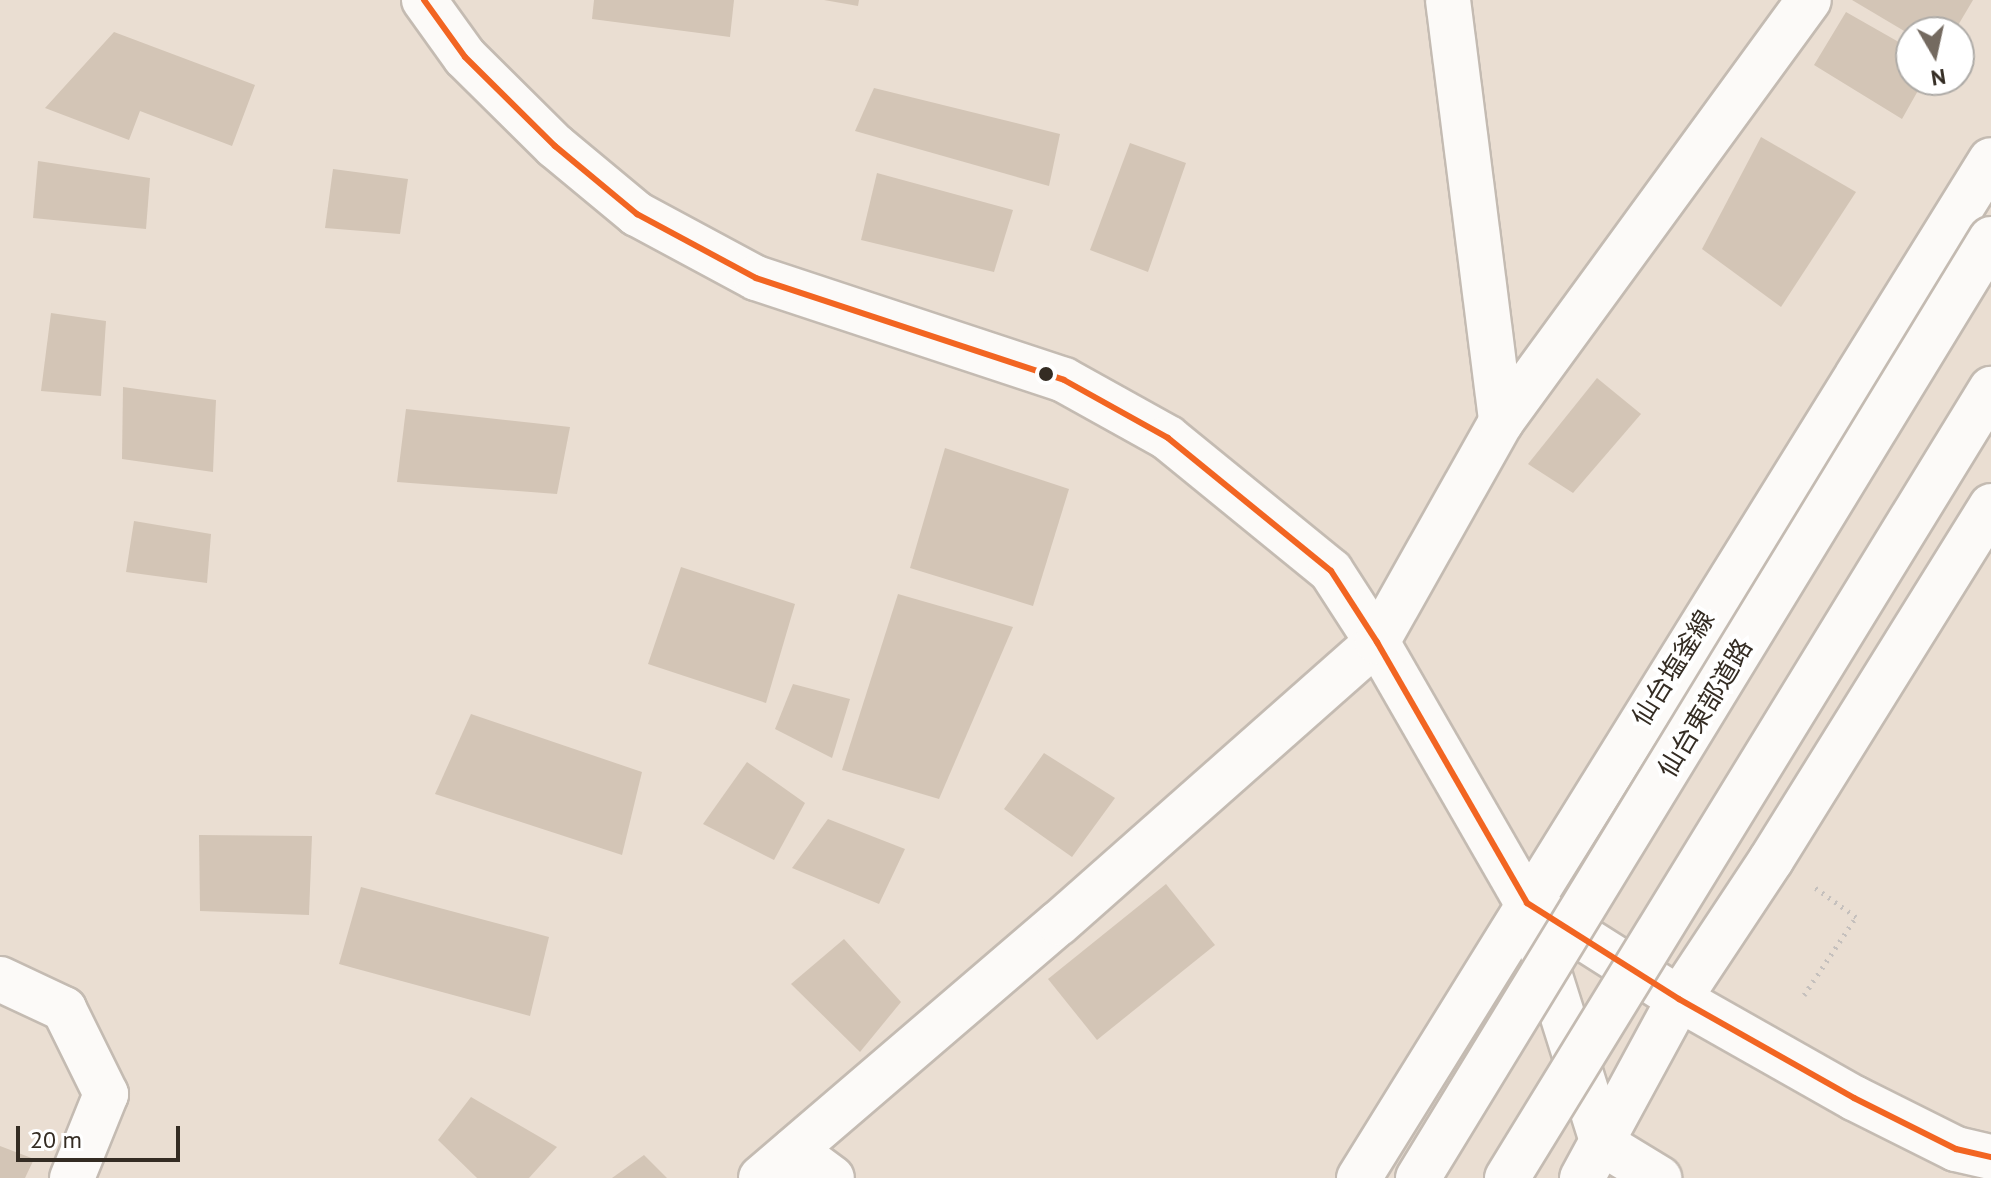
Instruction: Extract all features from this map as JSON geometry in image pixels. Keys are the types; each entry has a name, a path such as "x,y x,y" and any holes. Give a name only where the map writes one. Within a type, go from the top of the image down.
{"main road":[{"path":"424,0 465,57 555,146 637,214 756,278 1064,380 1155,430 1241,495 1331,571 1377,642 1527,903 1593,1161"},
{"path":"1448,0 1501,422"},
{"path":"778,1164 1059,923 1377,642 1501,422 1809,0"},
{"name":"仙台塩釜線","path":"1359,1178 1991,160"},
{"name":"仙台東部道路","path":"1418,1178 1991,239"},
{"path":"1507,1178 1991,389"},
{"path":"1593,1161 1679,999 1771,860 1991,506"},
{"path":"1527,903 1679,999 1854,1098 1956,1149 1991,1157"},
{"path":"0,979 64,1009 106,1094 72,1178"},
{"path":"1593,1161 1659,1178"},
{"path":"778,1164 832,1178"}],"path":[{"path":"1804,995 1856,917 1807,882"}],"building":[{"path":"594,0 734,0 730,37 592,19"},
{"path":"824,0 859,0 858,6"},
{"path":"1852,0 1973,0 1964,16 1895,16 1895,26"},
{"path":"1846,12 1895,40 1895,96 1915,96 1902,119 1814,65"},
{"path":"114,32 255,85 232,146 140,111 129,140 45,108"},
{"path":"874,88 1060,134 1049,186 855,131"},
{"path":"1761,137 1856,192 1781,307 1702,249"},
{"path":"1130,143 1186,163 1148,272 1090,250"},
{"path":"38,161 150,178 146,229 33,218"},
{"path":"333,169 408,179 400,234 325,228"},
{"path":"877,173 1013,210 994,272 861,240"},
{"path":"51,313 106,321 101,396 41,391"},
{"path":"1597,378 1641,414 1573,493 1528,464"},
{"path":"123,387 216,400 213,472 122,459"},
{"path":"406,409 570,427 557,494 397,482"},
{"path":"945,448 1069,489 1033,606 910,568"},
{"path":"134,521 211,534 207,583 126,572"},
{"path":"681,567 795,604 766,703 648,664"},
{"path":"898,594 1013,627 939,799 842,770"},
{"path":"793,684 850,699 832,758 775,729"},
{"path":"471,714 642,772 622,855 435,794"},
{"path":"1044,753 1115,798 1072,857 1004,809"},
{"path":"747,762 805,803 774,860 703,824"},
{"path":"828,819 905,849 879,904 792,868"},
{"path":"199,835 312,836 309,915 200,911"},
{"path":"1166,884 1215,945 1097,1040 1048,979"},
{"path":"361,887 549,937 530,1016 339,964"},
{"path":"844,939 901,1002 860,1052 791,984"},
{"path":"471,1097 557,1147 529,1178 477,1178 438,1140"},
{"path":"0,1146 34,1159 25,1178 0,1178"},
{"path":"644,1155 667,1178 612,1178"}],"transit line":[{"path":"424,0 465,57 555,146 637,214 756,278 1064,380 1168,438 1331,571 1377,642 1527,903 1679,999 1854,1098 1956,1149 1991,1157"}]}
